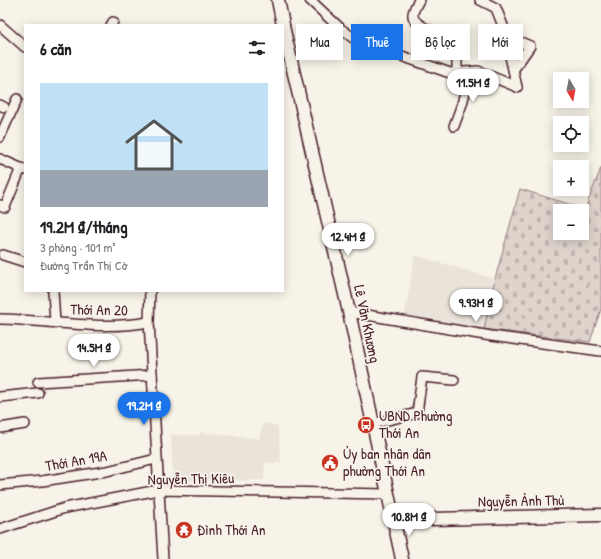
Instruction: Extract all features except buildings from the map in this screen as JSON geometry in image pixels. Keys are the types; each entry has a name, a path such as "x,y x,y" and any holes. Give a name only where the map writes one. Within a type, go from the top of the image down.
{"main road":[{"name":"Lê Văn Khương","path":"278,0 283,24"},
{"name":"Lê Văn Khương","path":"284,30 349,312 402,559"},
{"name":"Nguyễn Ảnh Thủ","path":"393,520 601,515"}],"street":[{"path":"310,0 335,24 356,40 450,73 478,72 517,86 512,60"},
{"path":"419,0 413,14 413,19 418,24 450,40 456,52 457,73"},
{"path":"480,0 496,8 502,24"},
{"path":"0,25 24,45"},
{"path":"523,43 530,46 523,56"},
{"path":"514,69 520,60"},
{"path":"454,126 462,104 470,72"},
{"path":"0,137 17,99"},
{"path":"0,159 23,169 5,207 0,205"},
{"path":"3,255 24,262"},
{"path":"54,292 55,322"},
{"path":"150,292 156,459 163,559"},
{"path":"349,312 491,336 601,351"},
{"name":"Thới An 20","path":"0,319 102,326 133,325 150,322"},
{"path":"38,382 152,375"},
{"path":"372,424 417,413 422,377 454,380"},
{"path":"0,397 38,393"},
{"path":"0,428 25,424"},
{"name":"Thới An 19A","path":"0,485 42,481 86,474 156,459"},
{"name":"Nguyễn Thị Kiêu","path":"0,529 65,508 158,490 387,494"}],"shaded area":[{"path":"415,255 495,279 484,329 434,320 429,322 404,318"},
{"path":"263,423 278,426 281,463 265,463 264,480 177,481 173,478 171,435 200,435 200,432 259,439"}],"green space":[{"path":"601,168 601,309 590,342 484,329 495,279 520,189 569,204 553,204 553,240 589,240 589,204 587,204"}],"place":[{"name":"UBND Phường Thới An","path":"366,425"},
{"name":"Ủy ban nhân dân phường Thới An","path":"330,463"},
{"name":"Đình Thới An","path":"184,530"}]}
